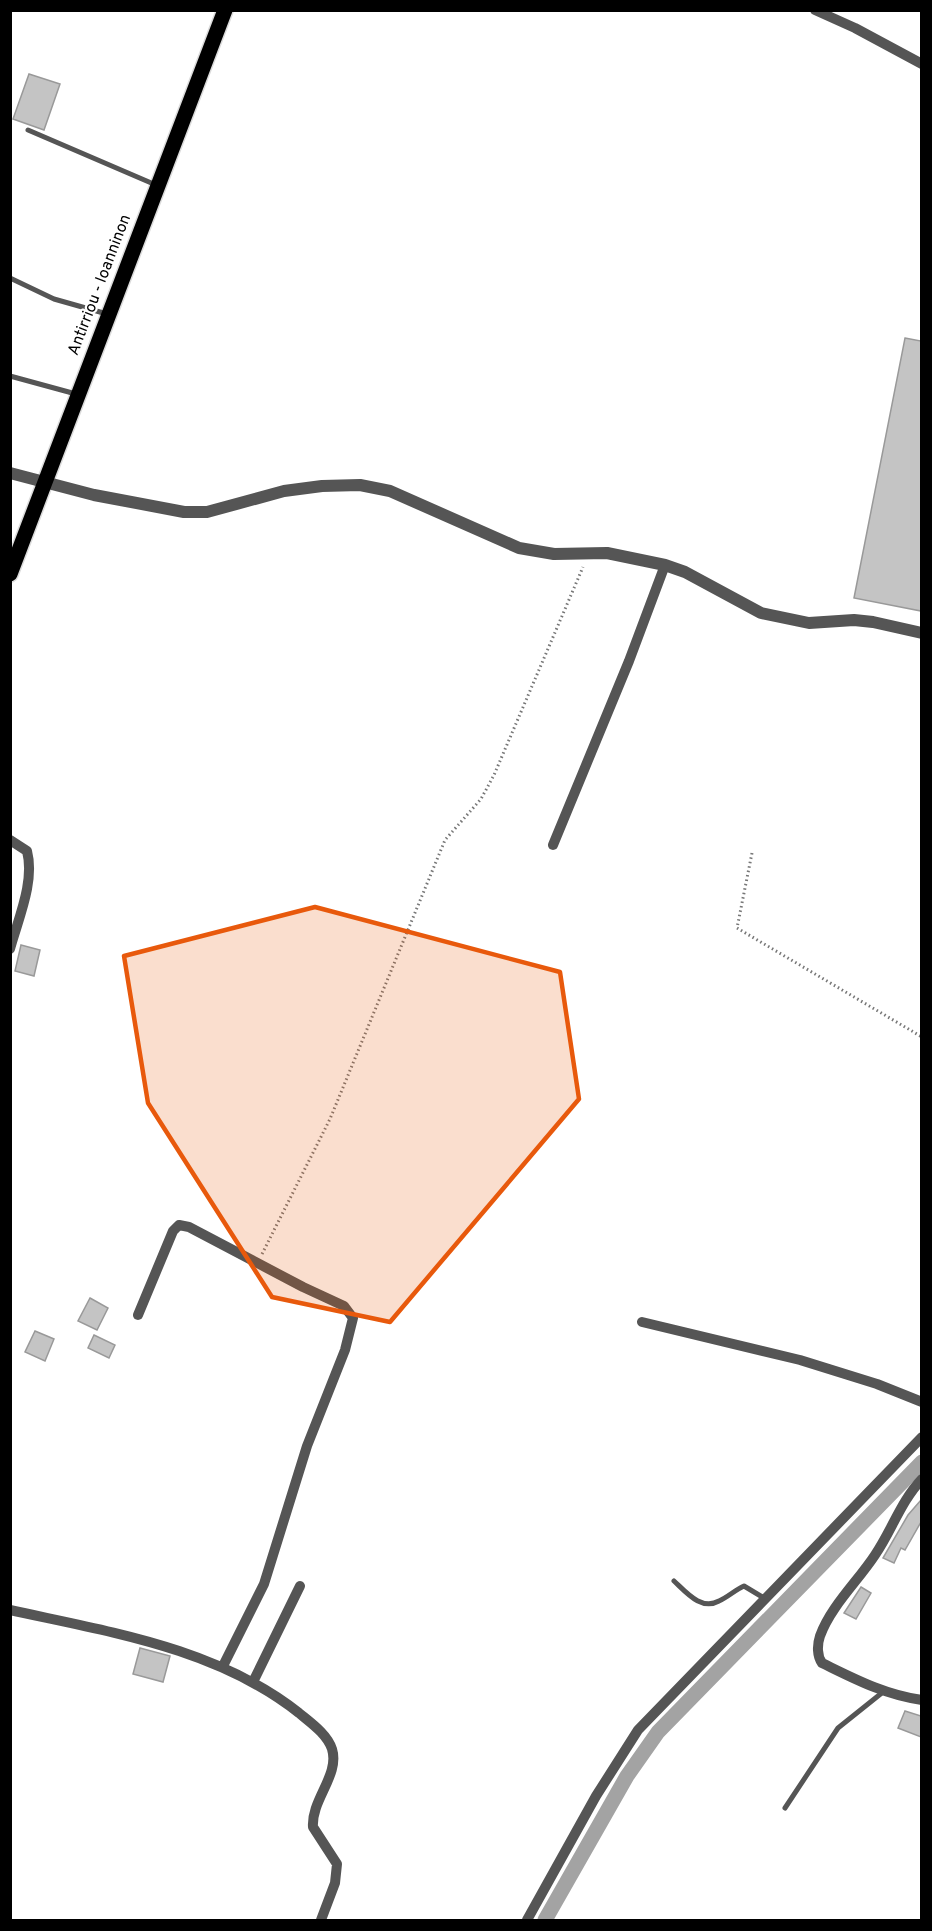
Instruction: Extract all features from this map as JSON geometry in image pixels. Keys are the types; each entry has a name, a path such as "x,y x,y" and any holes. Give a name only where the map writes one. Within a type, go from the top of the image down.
{"main road":[{"name":"Antirriou - Ioanninon","path":"10,574 225,10"}],"street":[{"path":"815,10 855,28 921,64"},
{"path":"10,473 44,483 184,512 221,509 284,491 339,484 360,485 390,491 519,548 554,554 608,553 665,565 684,572 761,613 809,623 854,620 873,622 921,633"},
{"path":"553,846 629,662 665,565"},
{"path":"10,840 27,851 29,862 26,889 10,949"},
{"path":"138,1315 173,1231 179,1225 189,1227 344,1306 352,1318 345,1350 307,1446 264,1584 223,1666"},
{"path":"642,1322 800,1360 877,1384 921,1402"},
{"path":"527,1920 596,1796 638,1730 921,1437"},
{"path":"921,1479 902,1506 877,1553 831,1615 818,1644 819,1658 822,1663 883,1692 921,1700"},
{"path":"253,1682 300,1586"},
{"path":"10,1610 110,1632 223,1666 253,1682 308,1720 328,1741 333,1750 332,1767 317,1802 313,1822 315,1833 330,1851 336,1864 335,1883 321,1920"}],"lane":[{"path":"28,130 158,186"},
{"path":"10,278 54,299 108,314"},
{"path":"10,376 78,395"},
{"path":"674,1581 692,1597 707,1604 719,1601 744,1586 764,1598"},
{"path":"785,1808 838,1728 883,1692"}],"path":[{"path":"257,1263 330,1119 444,840 481,798 494,775 581,576 586,553"},
{"path":"752,853 737,928 921,1037"}],"highlighted area":[{"path":"315,907 560,972 579,1099 390,1322 272,1297 148,1103 124,956"}],"building":[{"path":"29,74 60,84 44,130 13,119"},
{"path":"905,338 921,341 921,611 854,598"},
{"path":"21,945 40,950 34,976 15,971"},
{"path":"90,1298 108,1308 97,1330 78,1321"},
{"path":"35,1331 54,1339 45,1361 25,1352"},
{"path":"94,1335 115,1345 109,1358 88,1348"},
{"path":"921,1500 921,1522 905,1550 901,1548 894,1563 883,1558 908,1515"},
{"path":"861,1587 871,1593 856,1619 844,1613"},
{"path":"140,1648 170,1656 163,1682 133,1674"},
{"path":"905,1711 921,1716 921,1737 898,1728"}],"waterway":[{"path":"545,1920 627,1776 658,1732 922,1462"}]}
